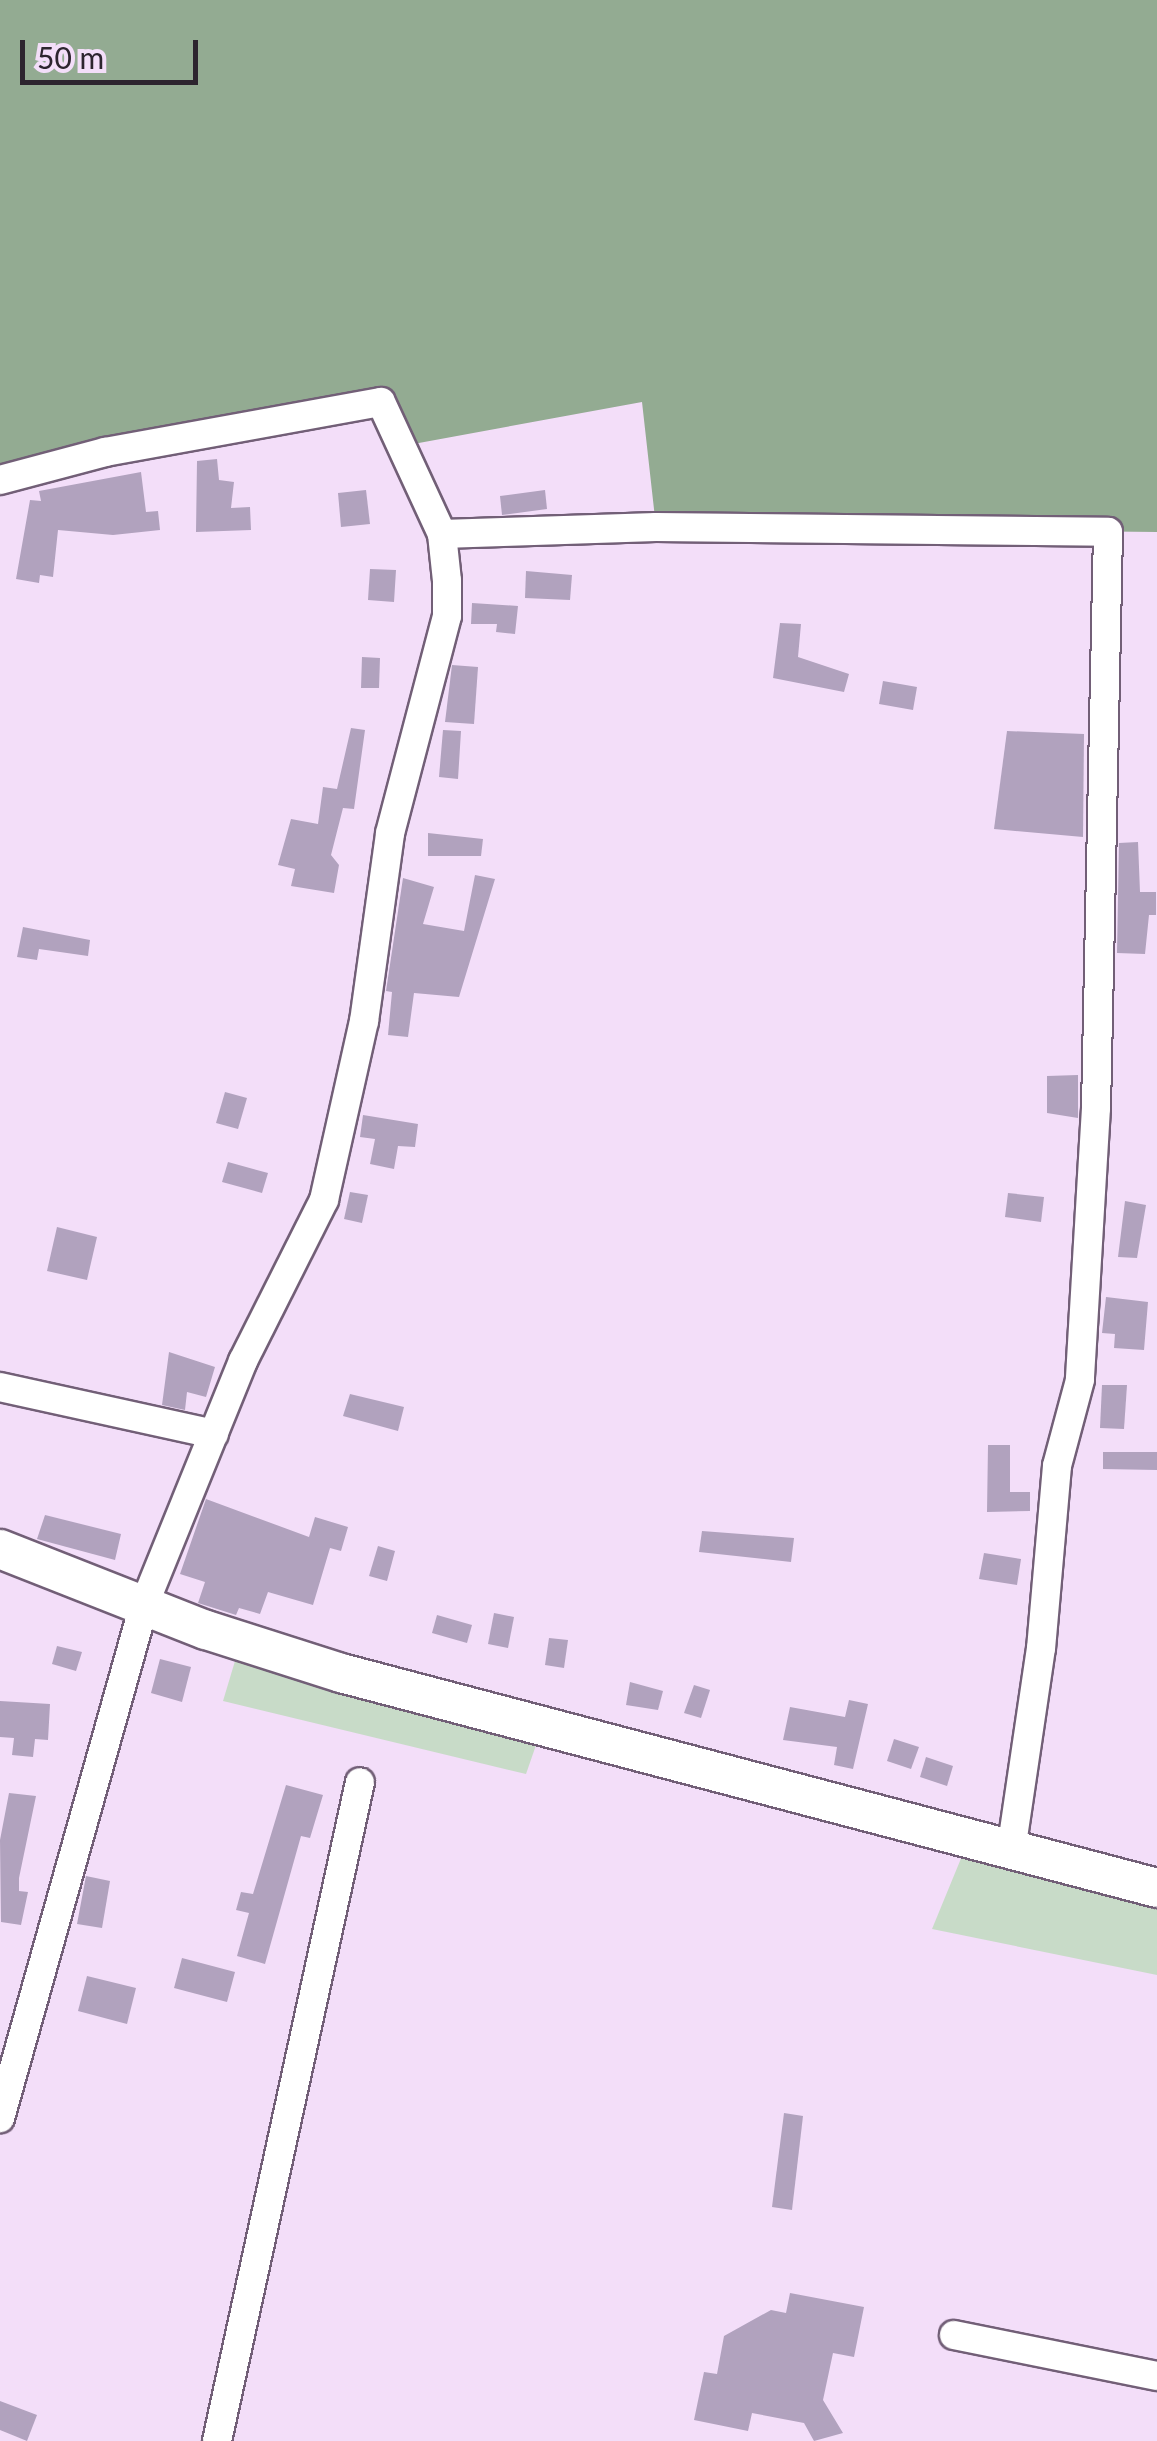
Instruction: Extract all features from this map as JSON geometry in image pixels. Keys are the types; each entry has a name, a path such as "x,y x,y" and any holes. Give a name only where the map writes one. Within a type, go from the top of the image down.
{"main road":[{"path":"0,1549 144,1605 341,1672 1157,1888"}],"street":[{"path":"0,480 104,452 381,402 442,534 447,616 390,834 364,1021 324,1200 214,1434 144,1605 0,2118"},
{"path":"442,534 656,527 1108,532 1096,1108 1080,1380 1058,1466 1041,1648 1011,1850"},
{"path":"0,1387 214,1434"},
{"path":"217,2441 360,1782"},
{"path":"954,2335 1157,2376"}],"green space":[{"path":"0,0 1157,0 1157,532 656,527 642,402 397,447 381,403 0,480"},
{"path":"241,1641 543,1725 526,1774 223,1701"},
{"path":"969,1839 1157,1888 1157,1975 932,1929"}],"building":[{"path":"217,459 219,480 234,482 231,508 250,507 251,530 196,532 197,461"},
{"path":"141,472 146,512 158,511 160,530 113,535 58,530 53,577 40,575 39,583 16,579 30,500 41,501 39,491"},
{"path":"366,490 370,524 341,527 338,493"},
{"path":"545,490 547,509 502,515 500,496"},
{"path":"370,569 396,570 394,602 368,600"},
{"path":"526,571 572,575 570,600 525,598"},
{"path":"472,603 518,606 515,634 496,632 497,624 471,624"},
{"path":"780,623 801,624 798,657 849,674 844,692 773,678"},
{"path":"362,657 380,658 379,688 361,688"},
{"path":"452,665 478,667 474,724 445,722"},
{"path":"883,681 917,687 913,710 879,704"},
{"path":"351,728 365,730 354,809 343,808 331,855 339,865 334,893 291,886 295,869 278,865 291,819 318,824 323,787 337,789"},
{"path":"443,730 461,731 458,779 439,777"},
{"path":"1007,731 1084,734 1083,837 994,829"},
{"path":"428,833 483,839 481,856 428,856"},
{"path":"1138,842 1140,892 1156,892 1156,915 1149,915 1145,954 1117,953 1119,843"},
{"path":"475,875 495,879 459,997 414,993 408,1037 388,1035 392,992 386,991 403,878 434,887 423,924 464,931"},
{"path":"23,927 90,940 88,956 39,949 37,960 17,957"},
{"path":"1078,1075 1078,1118 1047,1113 1047,1076"},
{"path":"225,1092 247,1098 238,1129 216,1123"},
{"path":"363,1115 418,1124 415,1147 398,1146 394,1169 370,1164 375,1139 360,1137"},
{"path":"228,1162 268,1173 262,1193 222,1182"},
{"path":"350,1192 368,1195 362,1223 344,1219"},
{"path":"1008,1193 1044,1197 1041,1222 1005,1217"},
{"path":"1125,1201 1146,1205 1137,1258 1118,1257"},
{"path":"57,1227 97,1237 87,1280 47,1271"},
{"path":"1106,1297 1148,1302 1144,1350 1114,1348 1115,1334 1102,1333"},
{"path":"169,1352 215,1367 206,1397 187,1392 185,1410 162,1405"},
{"path":"1102,1385 1127,1385 1124,1429 1100,1428"},
{"path":"350,1394 404,1407 398,1431 343,1416"},
{"path":"988,1445 1010,1445 1010,1492 1030,1492 1030,1511 987,1512"},
{"path":"1103,1452 1157,1452 1157,1470 1103,1469"},
{"path":"206,1499 309,1537 315,1517 348,1527 341,1551 330,1548 313,1605 268,1592 260,1614 239,1608 236,1615 198,1603 205,1582 180,1574"},
{"path":"45,1515 121,1534 115,1560 37,1539"},
{"path":"702,1531 794,1538 791,1562 699,1552"},
{"path":"378,1546 395,1551 387,1581 369,1576"},
{"path":"984,1553 1021,1559 1017,1585 979,1579"},
{"path":"494,1613 514,1617 508,1648 488,1644"},
{"path":"437,1615 472,1625 467,1643 432,1633"},
{"path":"549,1638 568,1640 564,1668 545,1665"},
{"path":"57,1646 82,1652 76,1671 52,1664"},
{"path":"160,1659 191,1667 182,1702 151,1693"},
{"path":"630,1682 663,1691 658,1710 626,1705"},
{"path":"694,1685 710,1690 701,1718 684,1713"},
{"path":"849,1700 868,1704 853,1769 834,1765 837,1747 783,1740 790,1707 845,1717"},
{"path":"0,1701 50,1704 48,1740 35,1739 33,1757 12,1755 14,1738 0,1737"},
{"path":"894,1739 919,1747 911,1769 887,1761"},
{"path":"926,1757 953,1766 947,1786 920,1777"},
{"path":"286,1785 323,1795 310,1838 301,1836 265,1964 237,1956 249,1913 236,1910 241,1892 253,1894"},
{"path":"9,1793 36,1796 19,1878 19,1891 28,1892 21,1925 1,1922 0,1840"},
{"path":"86,1876 110,1881 102,1928 77,1924"},
{"path":"182,1958 235,1972 227,2002 174,1988"},
{"path":"87,1976 136,1988 127,2024 78,2011"},
{"path":"784,2113 803,2116 792,2210 772,2207"},
{"path":"790,2293 864,2307 854,2357 833,2353 823,2400 843,2433 814,2441 804,2423 752,2413 748,2431 694,2420 704,2372 717,2374 724,2336 771,2310 786,2313"},
{"path":"0,2401 37,2415 27,2441 0,2430"}]}
